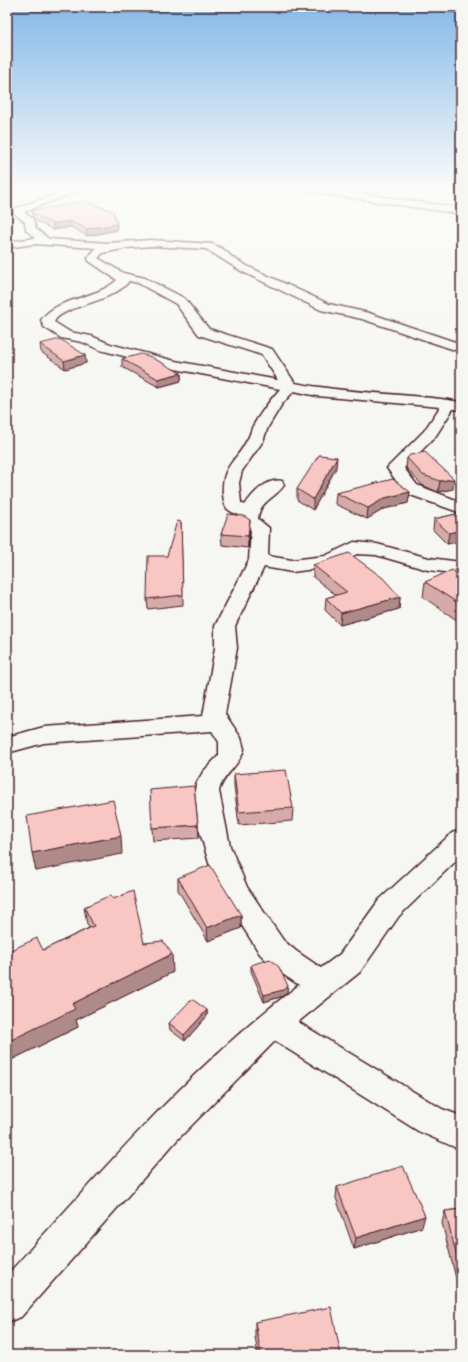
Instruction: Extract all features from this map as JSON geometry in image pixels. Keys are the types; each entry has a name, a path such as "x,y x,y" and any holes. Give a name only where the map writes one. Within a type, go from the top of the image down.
{"street":[{"path":"99,251 92,258 94,261 119,276 123,281 115,289 58,310 50,315 47,320 48,324 66,335 105,347 175,365 230,374 290,387 332,394 456,404"},
{"path":"217,251 229,260 245,269 325,306 365,316 461,348"},
{"path":"119,276 141,280 180,301 204,332 267,352 290,387"},
{"path":"249,513 233,506 232,483 234,470 255,442 258,430 290,387"},
{"path":"456,404 430,434 395,468 411,489 461,508"},
{"path":"276,485 254,504 249,513 249,521 260,528 258,560 225,626 226,648 214,714 217,723 232,743 231,755 224,765 212,775 207,790 217,853 238,900 275,951 322,985"},
{"path":"258,560 292,566 330,561 354,548 377,550 428,564 461,568"},
{"path":"7,745 44,735 217,723"},
{"path":"7,1303 165,1128 234,1059 273,1023 350,963 389,908 461,840"},
{"path":"273,1023 430,1120 461,1133"}],"building":[{"path":"60,339 85,355 64,361 40,344"},
{"path":"141,354 151,357 181,373 158,379 122,359"},
{"path":"425,452 454,479 440,481 423,475 407,458 410,455"},
{"path":"319,455 337,457 313,499 297,489"},
{"path":"393,479 410,492 385,498 368,508 336,493"},
{"path":"461,513 461,530 449,533 434,519"},
{"path":"228,514 244,516 250,520 248,536 221,534"},
{"path":"177,521 181,522 183,595 147,599 148,556 167,556"},
{"path":"349,553 383,578 400,597 341,613 326,598 347,592 313,565"},
{"path":"452,570 461,576 461,605 425,582"},
{"path":"286,770 293,808 239,812 234,774"},
{"path":"194,786 198,825 152,828 150,790"},
{"path":"113,800 121,836 32,853 27,816"},
{"path":"210,865 241,915 207,928 178,878"},
{"path":"133,891 144,943 163,941 172,954 72,1004 75,1009 7,1042 7,952 37,938 43,950 94,926 84,907 111,895 113,899"},
{"path":"270,959 279,967 288,986 283,990 264,995 251,965"},
{"path":"192,999 207,1010 184,1035 169,1023"},
{"path":"403,1166 425,1216 356,1238 337,1187"},
{"path":"461,1209 461,1272 445,1211"},
{"path":"331,1307 341,1355 261,1355 255,1322"}]}
